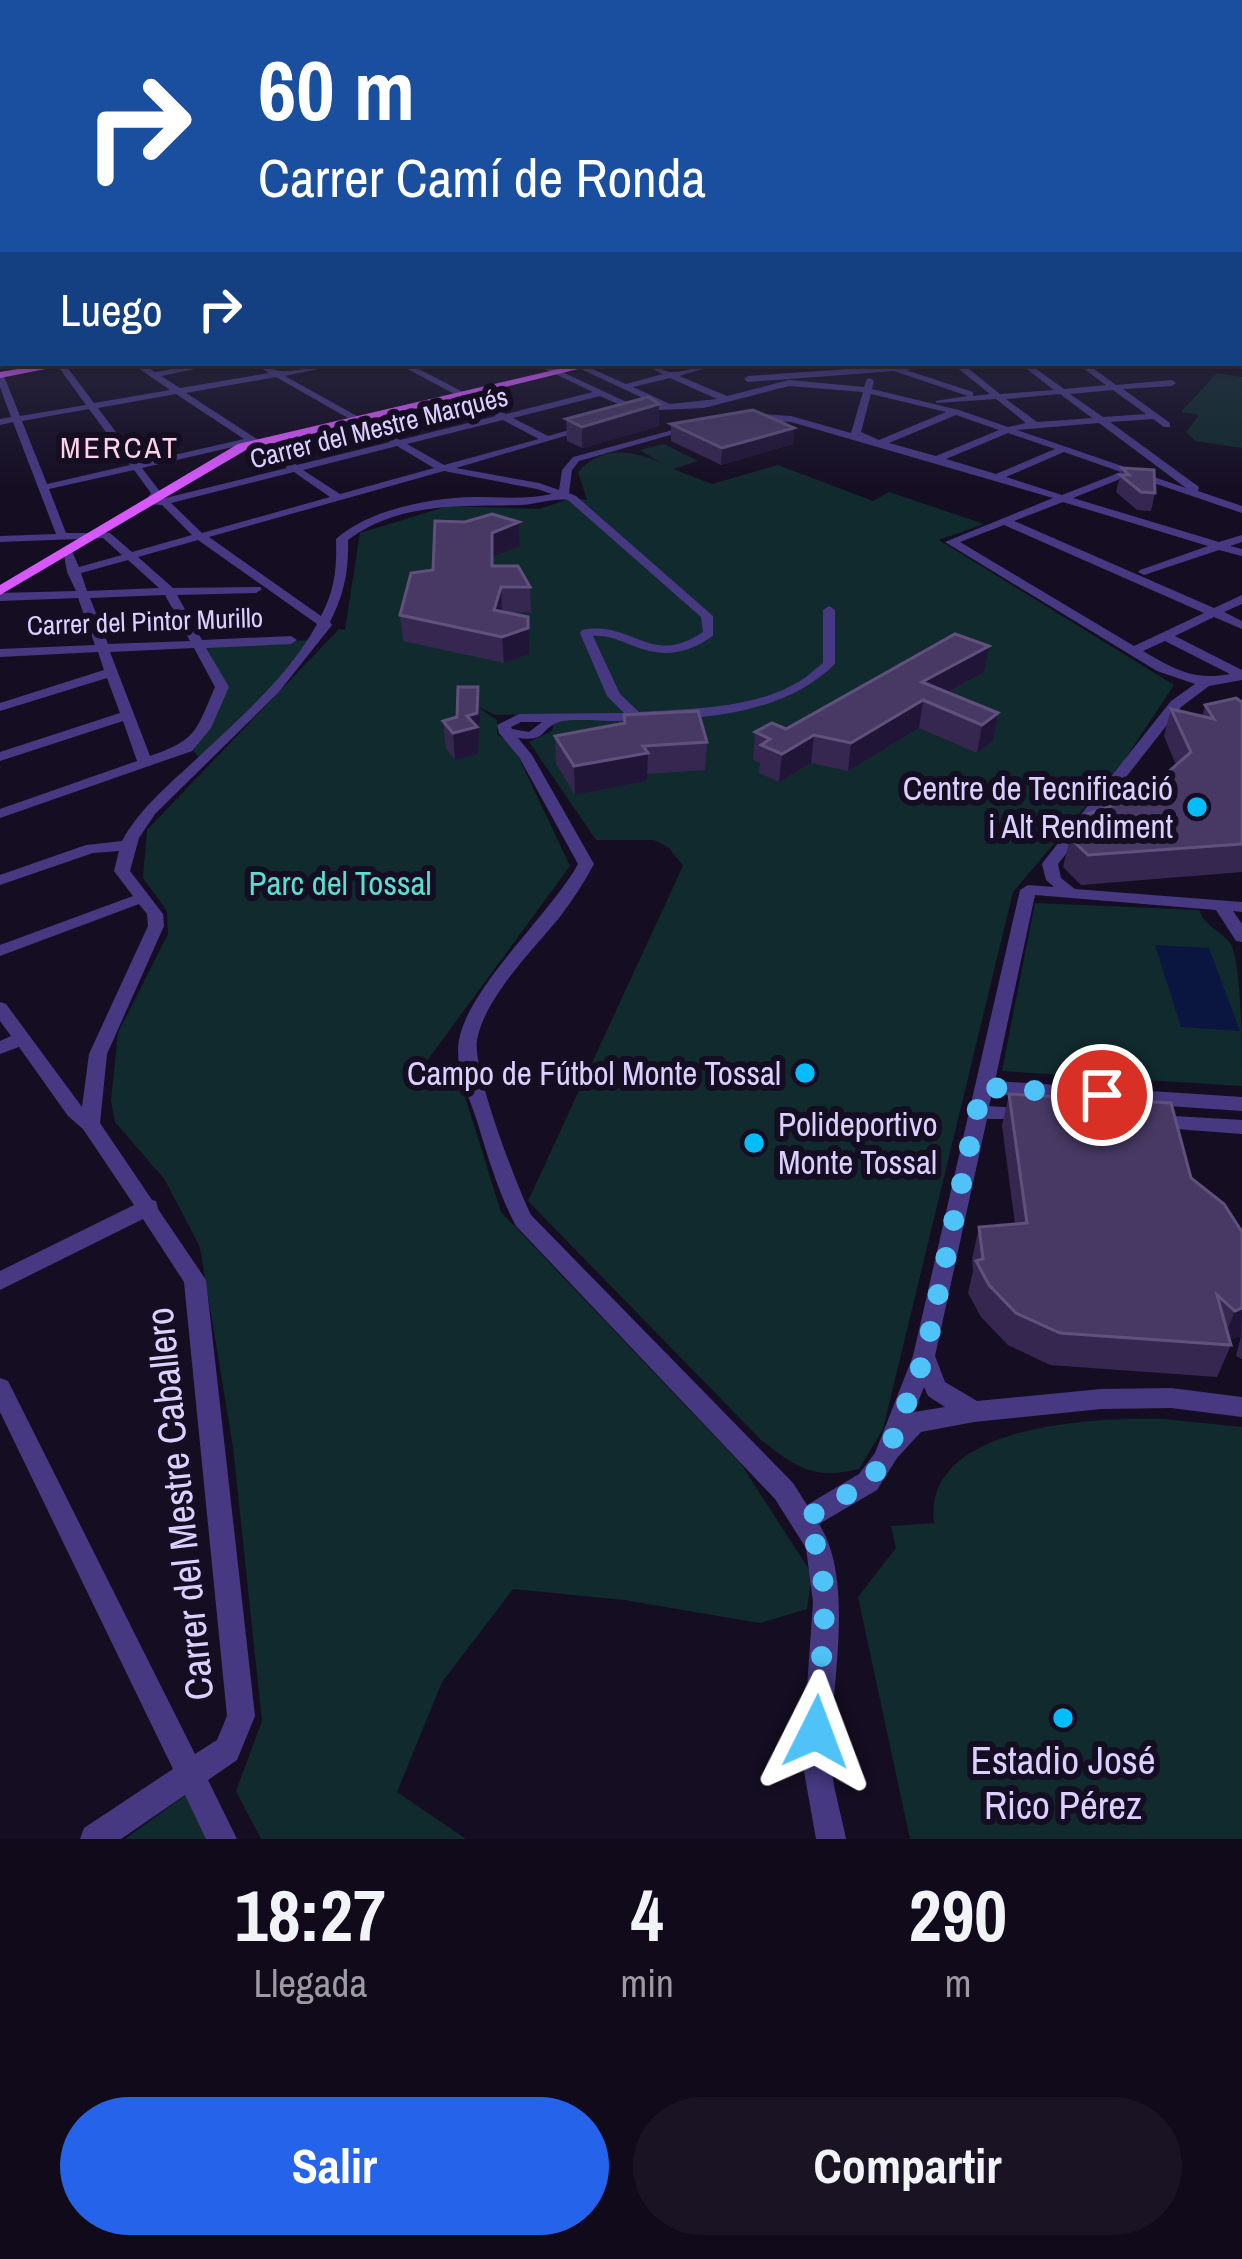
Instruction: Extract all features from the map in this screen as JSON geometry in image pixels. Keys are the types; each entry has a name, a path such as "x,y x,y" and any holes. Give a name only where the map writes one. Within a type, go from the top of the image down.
{"main road":[{"path":"0,374 34,366"},
{"path":"0,374 50,366"},
{"path":"0,591 255,441 569,367"},
{"path":"0,591 65,544 88,536"}],"street":[{"path":"63,366 158,500 198,536 326,625"},
{"path":"140,366 338,496"},
{"path":"153,375 204,366"},
{"path":"262,366 446,469 473,479 558,492 599,518 710,620 703,639 676,649 637,647 608,630 586,633 614,696 633,714"},
{"path":"0,422 327,366"},
{"path":"406,366 547,439"},
{"path":"651,366 726,399"},
{"path":"626,386 705,366"},
{"path":"718,366 770,387"},
{"path":"871,366 856,434 1242,553"},
{"path":"748,379 775,369 918,366"},
{"path":"963,366 1034,425"},
{"path":"1027,366 1182,479 1240,504"},
{"path":"1084,366 1167,425"},
{"path":"921,402 1172,383 1146,366"},
{"path":"569,367 626,386 655,408"},
{"path":"569,367 601,393 655,408"},
{"path":"890,368 982,398"},
{"path":"775,369 789,383"},
{"path":"0,374 145,763"},
{"path":"620,418 655,408 704,406 789,383 866,390 956,412 1200,497 1240,504"},
{"name":"Carrer del Mestre Marqués","path":"158,500 298,470 601,393"},
{"path":"883,442 956,412"},
{"path":"733,417 791,419 933,458 1034,425 1155,416"},
{"path":"90,1124 98,1054 156,926 155,914 122,872 124,846 153,808 326,625 346,568 345,535 448,503 529,505 558,492 567,470 582,456 705,422"},
{"path":"73,572 598,424"},
{"path":"45,488 255,441"},
{"path":"993,479 1064,449"},
{"path":"1106,464 1154,460"},
{"path":"1129,472 951,542 1133,651 1205,683"},
{"path":"1158,482 1182,479"},
{"path":"1007,522 1215,610 1242,626"},
{"path":"0,814 187,748 204,728 222,687 169,592 129,555 88,536"},
{"path":"1144,572 1242,538"},
{"path":"0,539 65,544"},
{"path":"0,591 84,594 256,589"},
{"path":"1133,651 1242,599"},
{"path":"532,738 506,733 507,722 744,704 813,679 831,657 829,610"},
{"path":"1165,636 1242,676"},
{"name":"Carrer del Pintor Murillo","path":"0,652 291,640"},
{"path":"0,707 112,672"},
{"path":"1070,892 1054,880 1050,864 1176,704 1205,683 1242,676"},
{"path":"595,716 614,696"},
{"path":"0,757 128,715"},
{"path":"525,718 538,722 532,738 586,864 474,1020 467,1038 468,1063 507,1187 523,1220 805,1519 824,1574 816,1760 831,1839"},
{"path":"532,738 555,718"},
{"path":"0,880 92,848 124,846"},
{"path":"885,1459 925,1356 1028,890 1242,907"},
{"path":"0,952 140,898"},
{"path":"1221,905 1242,937"},
{"name":"Carrer del Mestre Caballero","path":"0,1008 75,1111 90,1124 195,1280 241,1716 227,1750 95,1839"},
{"path":"0,1048 22,1038"},
{"path":"982,1087 1242,1104"},
{"path":"977,1112 1058,1116"},
{"path":"1126,1120 1242,1127"},
{"path":"0,1281 149,1207"},
{"path":"925,1356 936,1389 974,1412"},
{"path":"0,1388 222,1839"},
{"path":"805,1519 868,1482 914,1424 974,1412 1101,1399 1171,1398 1242,1406"}],"green space":[{"path":"1217,373 1242,377 1242,448 1195,441 1186,432 1199,415 1181,412"},
{"name":"Parc del Tossal","path":"664,444 698,461 673,469 712,484 778,465 873,501 889,492 984,524 939,540 1174,685 1123,762 1013,892 883,1429 859,1469 829,1473 806,1469 761,1440 528,1201 683,866 668,847 654,840 596,840 529,742 552,731 554,722 547,714 495,715 475,705 497,720 497,735 511,741 570,866 421,1069 457,1071 501,1212 741,1464 812,1574 807,1609 760,1623 624,1600 513,1589 442,1682 397,1792 466,1839 261,1839 236,1791 262,1721 233,1447 200,1247 165,1180 115,1122 111,1101 118,1033 168,934 167,911 143,878 147,830 339,629 345,630 360,533 448,506 539,509 572,498 587,500 578,472 587,463 618,453 663,464 640,450"},
{"path":"316,640 202,761 186,742 204,728 222,687 201,644"},
{"path":"1035,903 1199,910 1231,944 1235,956 1242,1086 1002,1071"},
{"name":"Estadio José Rico Pérez","path":"1164,1419 1242,1427 1242,1839 910,1839 858,1597 896,1548 891,1526 934,1523 937,1490 955,1465 983,1446 1058,1425"},
{"path":"187,1794 210,1839 125,1839"}],"water":[{"path":"1155,945 1209,948 1240,1031 1181,1027"}],"building":[{"path":"648,397 659,404 582,427 566,419"},
{"path":"753,410 794,428 722,448 671,424"},
{"path":"1122,468 1154,470 1155,493 1141,492 1120,475 1129,475"},
{"path":"492,514 519,522 492,533 492,566 518,566 530,587 501,587 494,610 528,617 528,628 502,637 400,615 411,573 433,570 435,521 465,522"},
{"path":"955,634 989,646 922,682 998,713 982,725 923,700 851,743 814,735 782,754 761,745 770,739 755,732 772,723 786,729"},
{"path":"458,687 478,687 477,713 467,716 477,727 453,733 443,721 457,717"},
{"name":"Centre de Tecnificació i Alt Rendiment","path":"1236,698 1242,702 1242,844 1088,855 1070,838 1092,831 1081,821 1087,814 1141,796 1191,752 1171,709 1214,719 1205,705"},
{"path":"698,711 707,742 643,746 648,753 574,766 555,736 625,723 624,715"},
{"path":"1009,1094 1171,1103 1191,1178 1224,1204 1242,1232 1242,1308 1235,1311 1217,1295 1231,1345 1060,1333 1016,1313 989,1285 976,1261 983,1259 979,1227 1027,1223"}],"place":[{"name":"Centre de Tecnificació i Alt Rendiment","path":"1197,807"},
{"name":"Campo de Fútbol Monte Tossal","path":"805,1073"},
{"name":"Polideportivo Monte Tossal","path":"754,1143"},
{"name":"Estadio José Rico Pérez","path":"1063,1718"}],"district":[{"name":"MERCAT","path":"120,448"}],"route":[{"path":"816,1732 826,1602 818,1545 805,1519 868,1482 885,1459 925,1356 982,1087 1102,1095"}]}
